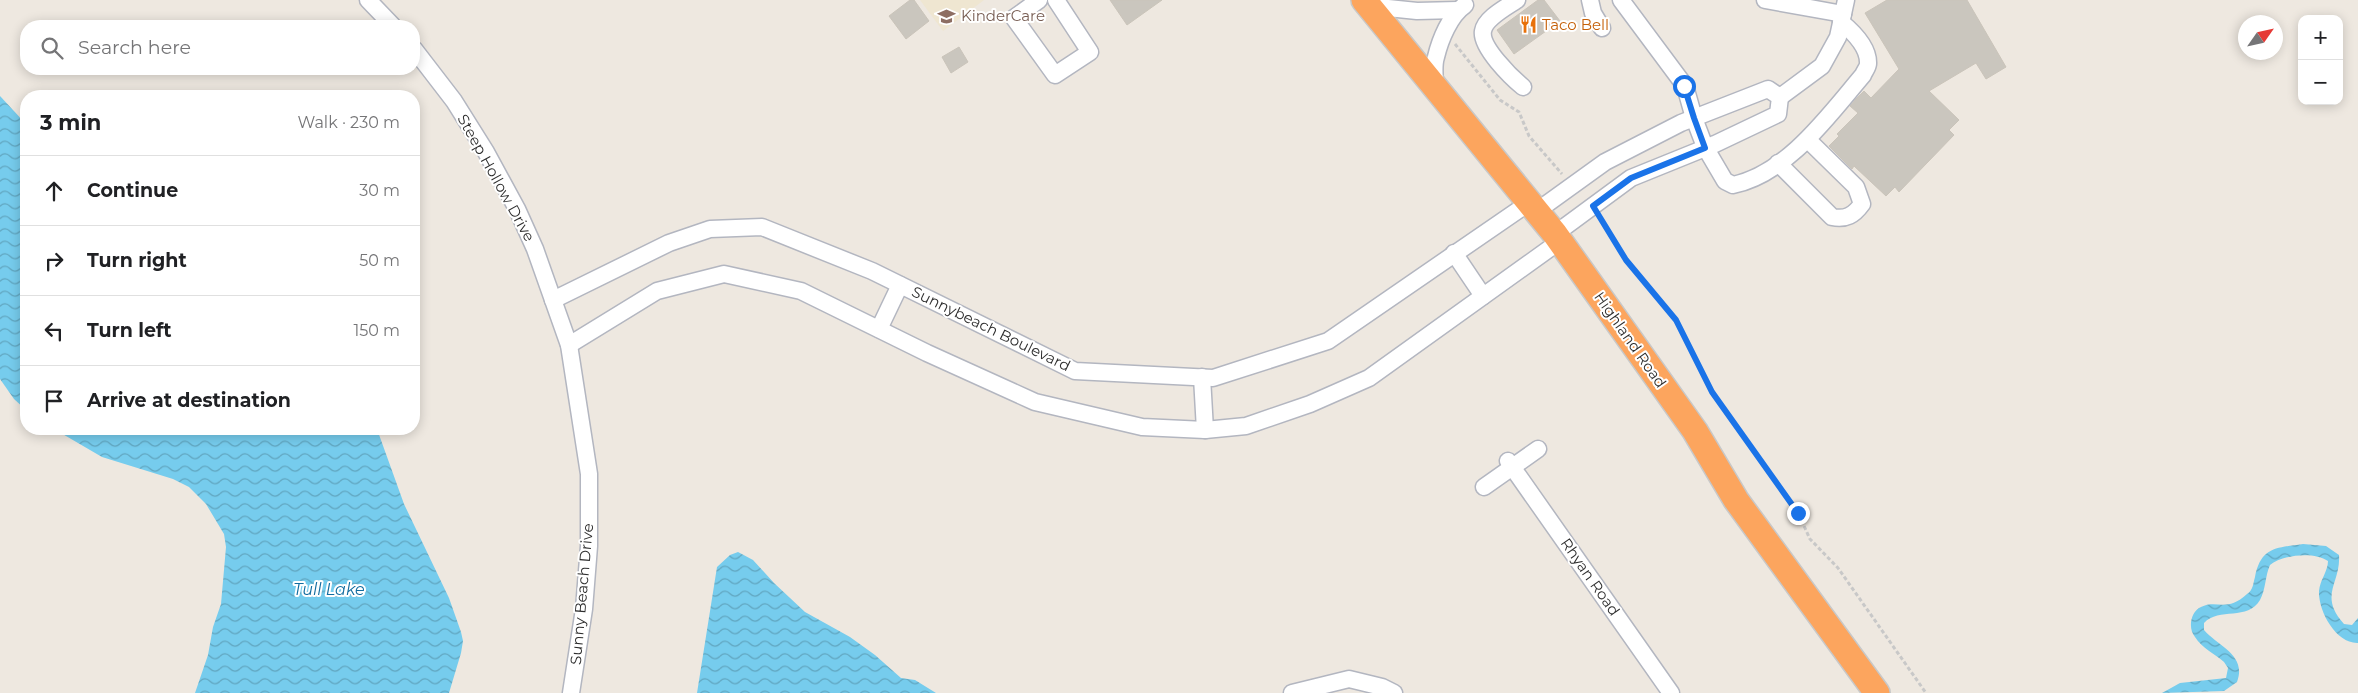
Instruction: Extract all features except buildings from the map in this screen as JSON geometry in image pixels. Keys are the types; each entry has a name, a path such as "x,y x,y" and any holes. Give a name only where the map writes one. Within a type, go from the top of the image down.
{"highway":[{"name":"Highland Road","path":"1367,3 1558,238 1694,431 1736,500 1875,692"}],"street":[{"path":"368,0 387,20"},
{"path":"1039,0 1014,18 1055,75 1090,52 1056,0"},
{"path":"1517,0 1489,21 1483,30 1484,40 1490,50 1510,77 1523,87"},
{"path":"1590,0 1593,13 1602,28"},
{"path":"1621,0 1684,86 1705,148 1725,181 1733,185 1752,180 1808,140 1863,75 1868,64 1861,44 1843,12"},
{"path":"1765,0 1843,12"},
{"path":"1367,3 1417,10 1464,4"},
{"path":"1435,86 1435,58 1445,33 1464,4"},
{"path":"569,346 658,291 724,274 801,291 1035,402 1142,427 1204,430 1246,426 1310,404 1369,378 1483,296 1558,238 1593,206 1631,178 1705,148 1778,114 1780,97 1822,66 1838,37 1843,12"},
{"name":"Steep Hollow Drive","path":"420,57 454,101 486,152 535,249 569,346"},
{"name":"Sunnybeach Boulevard","path":"553,300 669,243 710,229 762,227 872,271 1075,371 1213,378 1328,341 1454,253 1576,183 1605,162 1694,118 1768,89 1780,97"},
{"path":"1778,163 1832,217 1852,216 1862,204 1856,187 1808,140"},
{"path":"1454,253 1483,296"},
{"name":"Sunnybeach Boulevard","path":"879,329 900,285"},
{"name":"Sunny Beach Drive","path":"569,346 589,474 589,546 584,609 571,693"},
{"path":"1202,377 1204,430"},
{"path":"1484,487 1510,464 1538,448"},
{"name":"Rhyan Road","path":"1510,464 1671,693"},
{"path":"1292,693 1349,680 1382,687 1394,693"}],"path":[{"path":"1445,33 1500,100 1519,112 1524,129 1553,166 1564,174 1569,174 1576,183"},
{"path":"1593,206 1626,260 1676,320 1712,392 1798,513 1810,539 1838,568 1926,693"}],"shaded area":[{"name":"KinderCare","path":"920,0 984,0 943,31"}],"water":[{"path":"0,96 20,118 20,404 0,379"},
{"name":"Tull Lake","path":"64,435 379,435 404,504 449,598 461,632 463,641 461,653 449,693 195,693 208,655 213,627 221,604 226,547 224,534 206,504 189,487 173,479 102,457"},
{"path":"2303,544 2326,546 2339,555 2339,565 2332,590 2333,605 2336,614 2344,624 2352,625 2358,618 2358,643 2342,638 2325,617 2319,599 2319,591 2328,561 2307,555 2282,559 2270,565 2262,596 2255,606 2241,612 2210,618 2204,623 2204,630 2235,658 2239,673 2237,682 2224,691 2162,693 2180,683 2226,678 2228,668 2224,662 2201,644 2191,630 2191,621 2194,613 2197,609 2206,605 2228,604 2240,600 2252,589 2258,567 2266,554 2278,548"},
{"path":"738,552 753,560 805,612 850,637 875,655 901,678 915,680 936,693 697,693 717,567 730,555"}],"place":[{"name":"KinderCare","path":"947,16"},
{"name":"Taco Bell","path":"1528,25"}],"route":[{"path":"1684,86 1705,148 1631,178 1593,206 1626,260 1668,308 1683,330 1717,400 1798,513"}]}
